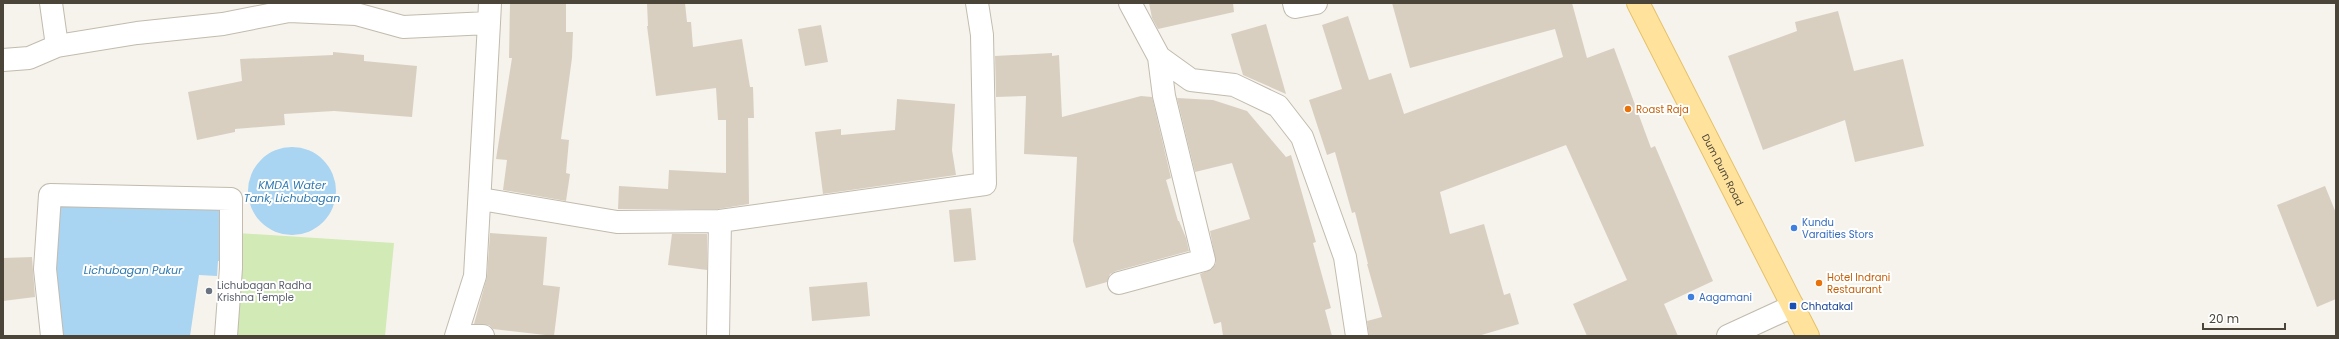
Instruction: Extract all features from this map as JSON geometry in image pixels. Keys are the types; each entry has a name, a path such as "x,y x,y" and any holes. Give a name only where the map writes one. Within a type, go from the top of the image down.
{"main road":[{"name":"Dum Dum Road","path":"1638,3 1808,336"}],"street":[{"path":"51,3 57,46"},
{"path":"481,199 617,222 720,221 985,184 982,35 977,3"},
{"path":"1119,283 1204,260 1164,96 1159,57 1130,3"},
{"path":"1294,3 1295,7 1316,3"},
{"path":"3,60 30,58 57,46 137,33 223,24 289,7 356,14 403,27 490,13 476,276 456,336"},
{"path":"1159,57 1191,80 1234,85 1278,106 1302,137 1345,257 1357,336"},
{"path":"52,336 45,269 50,195 231,199 231,268 226,336"},
{"path":"718,336 720,221"},
{"path":"1728,336 1793,306"},
{"path":"472,336 483,336"}],"green space":[{"path":"238,233 394,243 385,336 231,336"}],"water":[{"name":"KMDA Water Tank, Lichubagan","path":"292,147 309,151 323,160 332,174 336,191 332,208 323,222 309,231 292,235 275,231 261,222 252,208 248,191 252,174 261,160 275,151"},
{"name":"Lichubagan Pukur","path":"57,203 227,203 227,262 218,261 217,276 199,275 190,336 63,336 51,270"}],"building":[{"path":"510,3 566,3 566,32 573,32 572,58 561,139 569,140 566,173 570,174 566,201 503,190 507,160 496,159 512,58 509,58"},
{"path":"647,3 685,3 687,22 691,22 693,47 742,39 750,87 753,87 754,118 748,118 749,204 718,209 618,209 619,186 668,189 669,170 726,173 726,120 718,120 716,88 656,96 647,26"},
{"path":"1149,3 1233,3 1234,12 1158,29 1152,18"},
{"path":"1392,3 1572,3 1587,58 1614,48 1651,148 1655,146 1713,281 1664,304 1678,336 1587,336 1573,304 1627,280 1566,145 1440,192 1450,234 1484,224 1504,295 1510,293 1519,324 1478,336 1369,336 1367,321 1382,317 1367,264 1355,212 1352,213 1335,152 1327,155 1309,100 1342,89 1322,25 1348,16 1369,80 1391,73 1404,114 1563,57 1555,29 1410,68"},
{"path":"1838,11 1854,71 1903,59 1924,146 1855,162 1845,120 1763,150 1728,56 1797,31 1795,22"},
{"path":"1266,24 1286,94 1243,75 1231,34"},
{"path":"821,25 828,62 805,66 798,29"},
{"path":"333,52 364,55 364,61 417,66 412,117 334,111 284,114 285,125 235,129 235,132 197,140 188,92 242,81 240,59 333,55"},
{"path":"1052,53 1052,56 1059,55 1062,117 1141,96 1152,97 1171,178 1166,180 1178,221 1186,238 1189,251 1116,271 1110,274 1107,282 1086,288 1073,241 1077,157 1024,154 1026,96 996,97 995,56"},
{"path":"1177,98 1213,100 1247,111 1286,157 1291,155 1316,242 1313,243 1331,308 1325,310 1332,336 1223,336 1221,322 1214,324 1200,274 1212,269 1216,263 1210,231 1250,219 1232,163 1195,172"},
{"path":"897,99 955,104 952,150 956,175 823,194 815,132 841,129 841,135 895,130"},
{"path":"2325,186 2336,213 2336,299 2317,307 2277,205"},
{"path":"971,208 976,260 954,262 949,210"},
{"path":"490,233 547,237 543,285 560,287 554,336 493,329 489,325 474,324 487,277"},
{"path":"672,234 707,234 707,270 668,265"},
{"path":"32,257 35,297 3,301 3,258"},
{"path":"867,282 870,316 812,321 809,287"}],"place":[{"name":"Roast Raja","path":"1628,109"},
{"name":"Kundu Varaities Stors","path":"1794,228"},
{"name":"Hotel Indrani Restaurant","path":"1819,283"},
{"name":"Lichubagan Radha Krishna Temple","path":"209,291"},
{"name":"Aagamani","path":"1691,297"},
{"name":"Chhatakal","path":"1793,306"}]}
